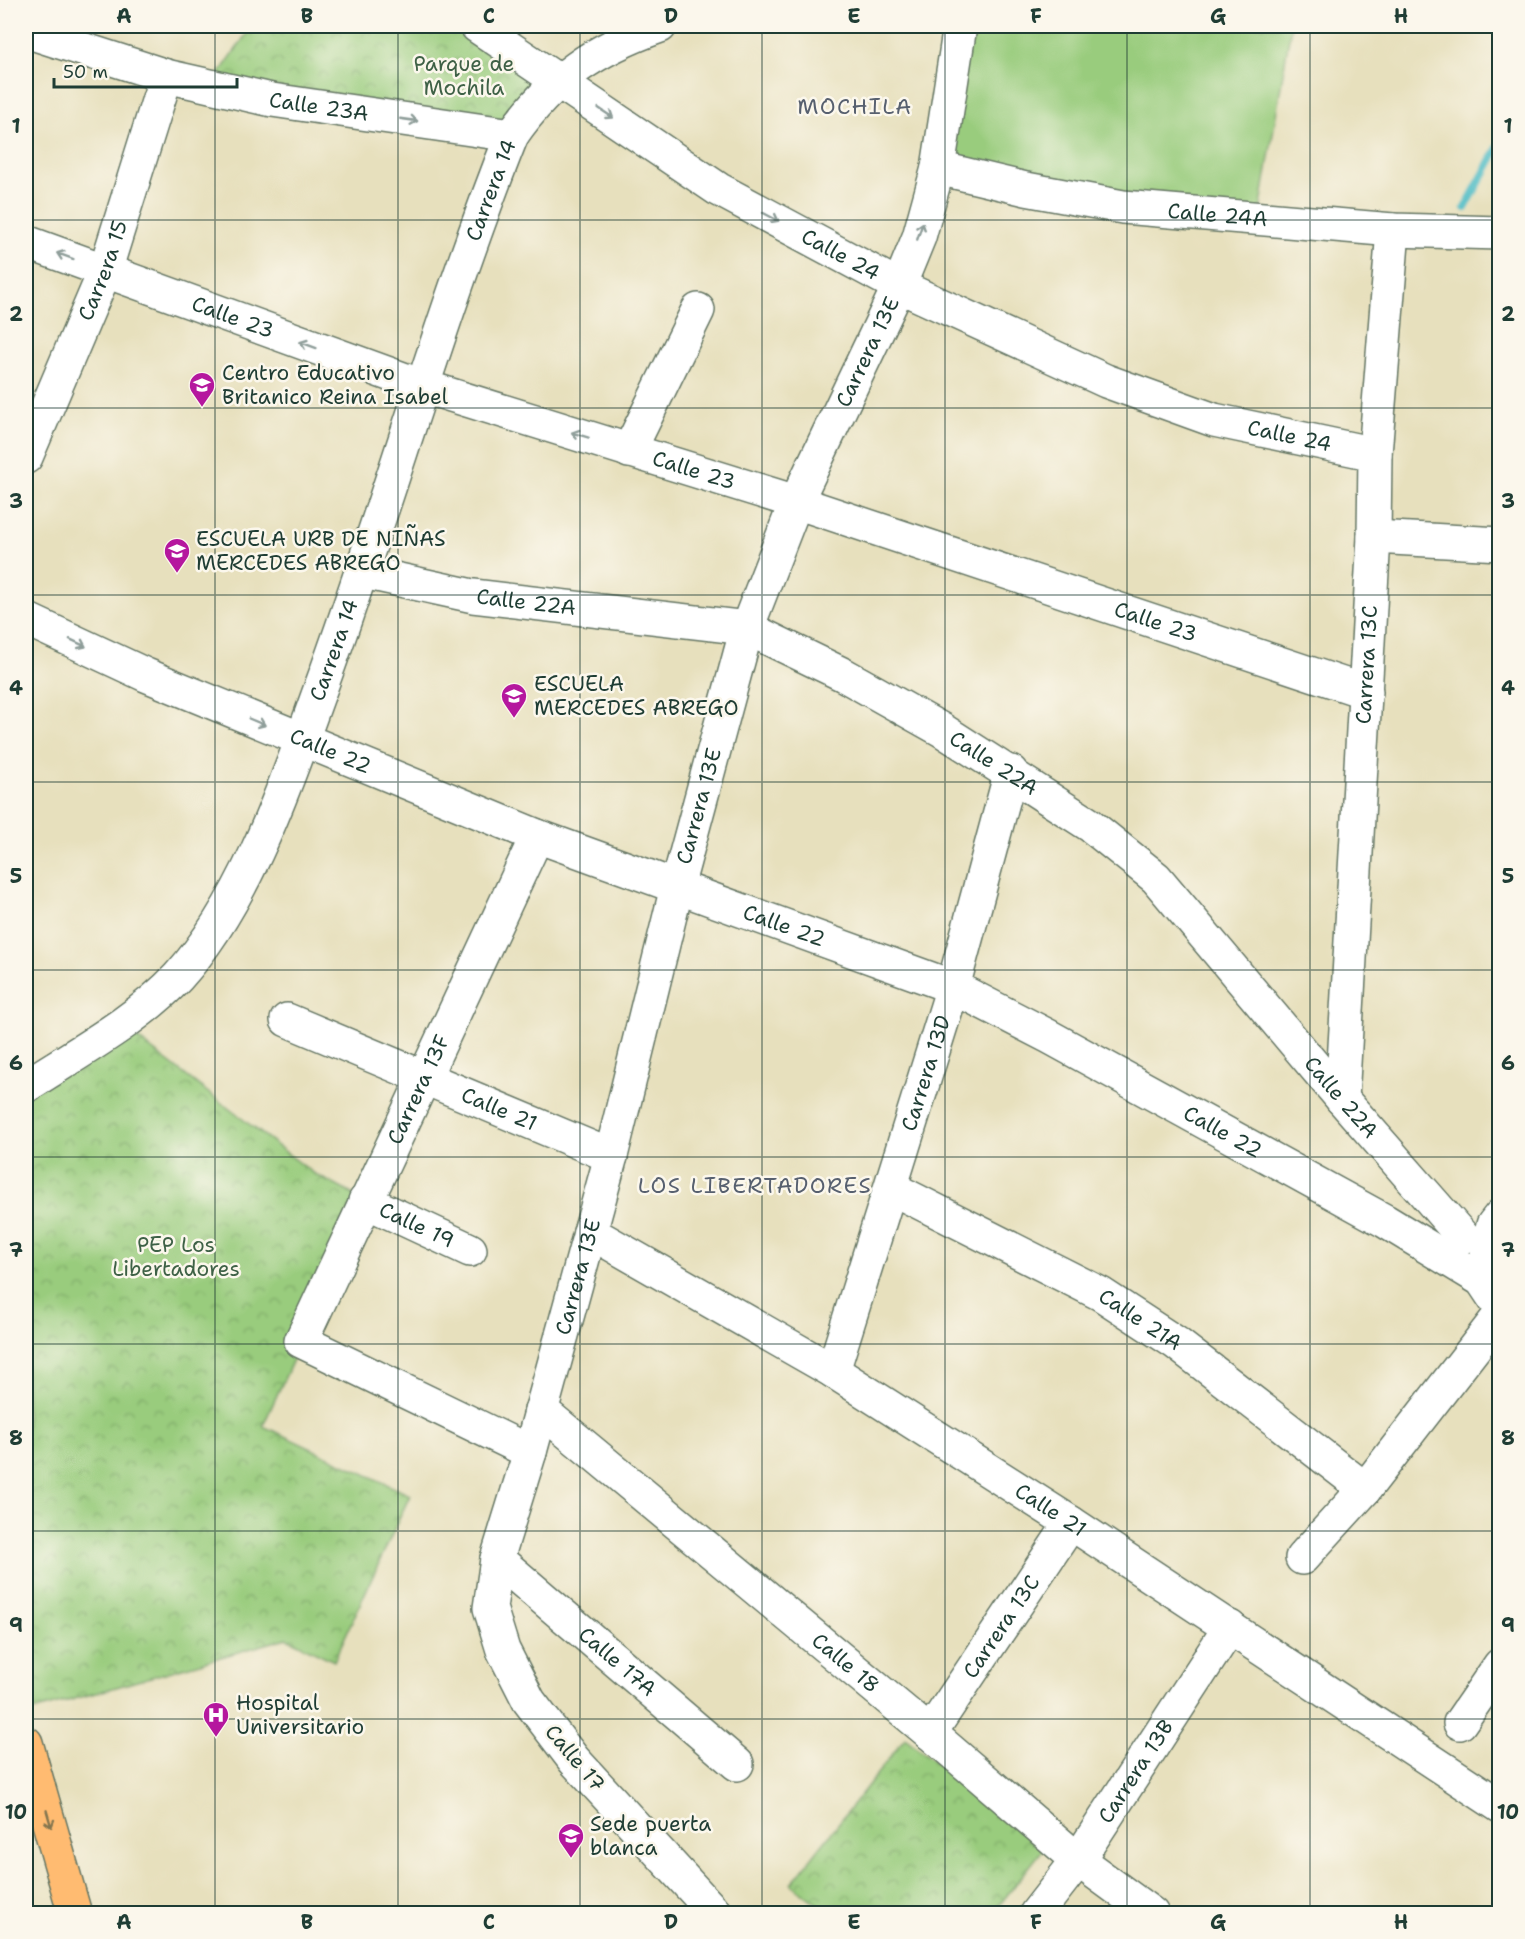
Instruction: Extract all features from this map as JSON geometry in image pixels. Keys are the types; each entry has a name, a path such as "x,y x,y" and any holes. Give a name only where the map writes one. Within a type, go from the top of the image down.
{"main road":[{"path":"26,1743 75,1914"}],"street":[{"name":"Calle 24","path":"477,26 718,189 899,286 1106,381 1203,416 1375,454"},
{"name":"Carrera 14","path":"26,1086 120,1025 176,978 209,939 242,885 302,741 363,572 422,386 512,135 532,106 558,80 591,58 660,26"},
{"name":"Carrera 13E","path":"490,1608 497,1559 530,1452 611,1156 677,887 747,628 796,502 899,286 919,237 938,168 960,26"},
{"name":"Calle 23A","path":"26,31 166,76 272,100 512,135"},
{"name":"Carrera 15","path":"26,457 105,271 166,76"},
{"name":"Calle 24A","path":"938,168 1026,189 1123,207 1393,230 1500,233"},
{"name":"Carrera 13C","path":"1342,1099 1374,537 1375,454 1393,230"},
{"name":"Calle 23","path":"26,242 422,386 796,502 1366,692"},
{"path":"629,451 698,310"},
{"path":"1374,537 1500,544"},
{"name":"Calle 22A","path":"363,572 473,596 747,628 844,675 1011,772 1090,825 1156,878 1342,1099 1418,1183 1473,1232"},
{"name":"Calle 22","path":"26,619 146,675 537,836 953,987 1048,1036 1385,1221 1473,1232 1482,1280 1500,1307"},
{"name":"Carrera 13D","path":"833,1371 953,987 1011,772"},
{"name":"Carrera 13F","path":"530,1452 301,1341 537,836"},
{"name":"Calle 21","path":"287,1020 611,1156"},
{"path":"1385,1221 1396,1217 1406,1209 1415,1197 1418,1183"},
{"name":"Calle 21A","path":"891,1188 1101,1294 1176,1343 1365,1489"},
{"name":"Calle 19","path":"365,1201 470,1250"},
{"name":"Calle 21","path":"590,1232 833,1371 1071,1523 1500,1806"},
{"path":"1473,1232 1482,1280"},
{"path":"1302,1558 1365,1489 1500,1315"},
{"name":"Calle 18","path":"541,1410 930,1733 1078,1860 1152,1914"},
{"name":"Carrera 13C","path":"930,1733 1071,1523"},
{"name":"Calle 17A","path":"497,1559 737,1764"},
{"name":"Calle 17","path":"490,1608 503,1650 529,1701 574,1760 717,1914"},
{"name":"Carrera 13B","path":"1036,1914 1078,1860 1230,1627"},
{"path":"1460,1723 1500,1665"}],"green space":[{"name":"Parque de Mochila","path":"252,26 479,26 558,80 512,135 210,87"},
{"path":"960,26 1291,26 1259,217 938,168"},
{"name":"PEP Los Libertadores","path":"120,1025 313,1173 365,1201 263,1426 410,1495 334,1661 287,1638 26,1713 26,1086"},
{"path":"905,1738 1045,1847 993,1913 829,1913 791,1884"}],"waterway":[{"path":"1465,208 1500,144"}],"place":[{"name":"Centro Educativo Britanico Reina Isabel","path":"202,408"},
{"name":"ESCUELA URB DE NIÑAS MERCEDES ABREGO","path":"177,574"},
{"name":"ESCUELA MERCEDES ABREGO","path":"514,719"},
{"name":"Hospital Universitario","path":"216,1738"},
{"name":"Sede puerta blanca","path":"571,1859"}],"district":[{"name":"MOCHILA","path":"855,106"},
{"name":"LOS LIBERTADORES","path":"755,1185"}]}
